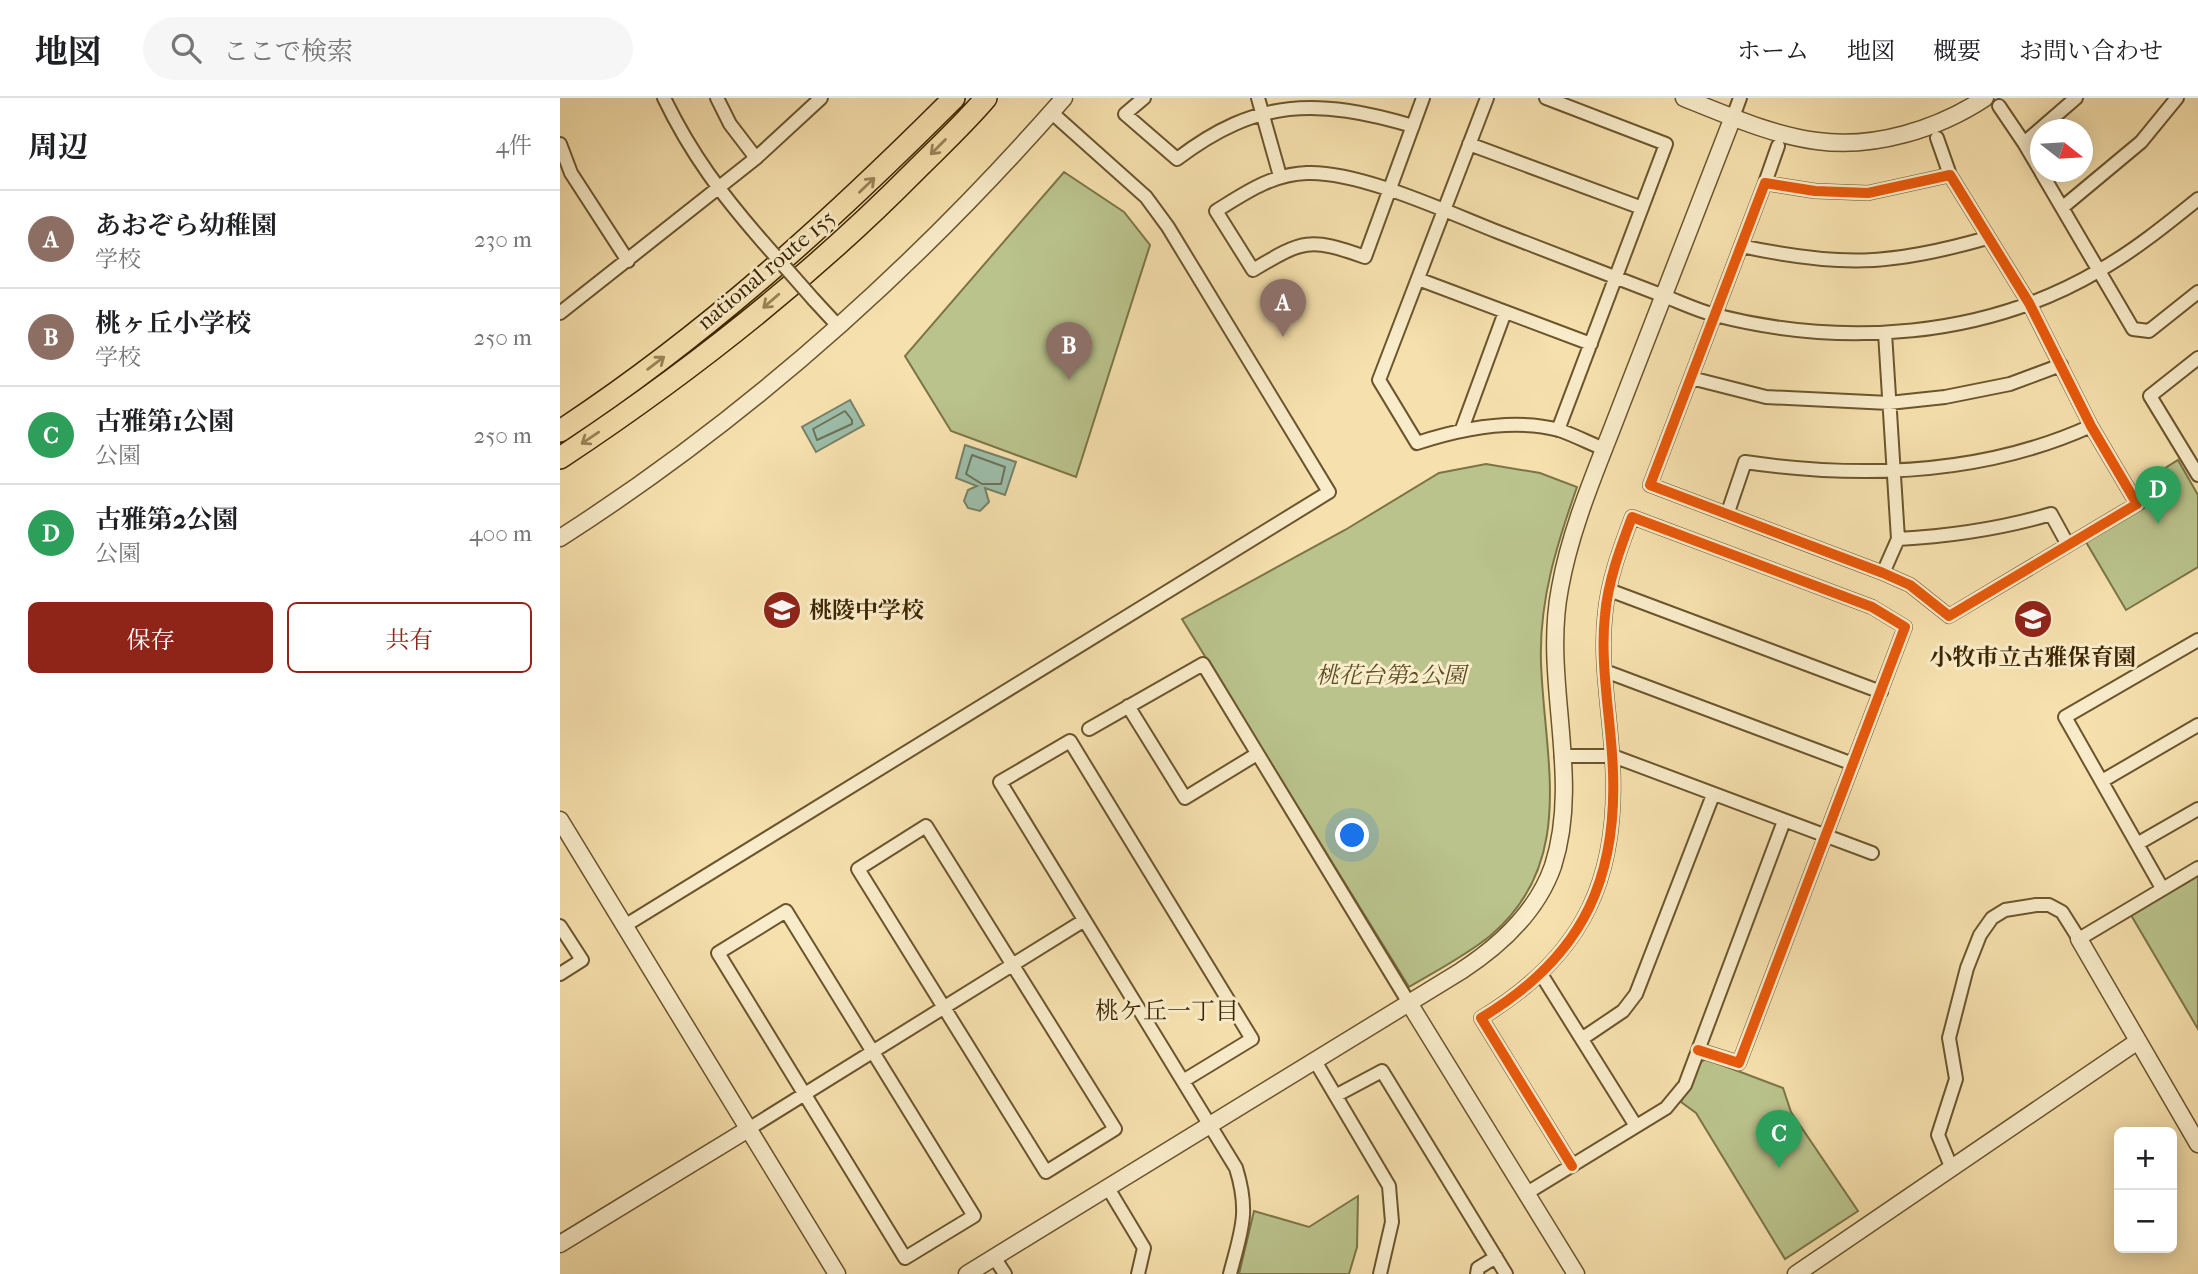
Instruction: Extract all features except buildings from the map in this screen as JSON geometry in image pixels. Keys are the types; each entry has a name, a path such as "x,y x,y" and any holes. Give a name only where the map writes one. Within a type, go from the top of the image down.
{"highway":[{"name":"national route 155","path":"560,431 611,397 729,308 864,188 954,98"},
{"name":"national route 155","path":"560,458 626,415 740,329 871,215 986,98"}],"street":[{"path":"664,98 683,138 716,189 838,326"},
{"path":"717,98 730,124 756,158"},
{"path":"560,313 756,158 821,98"},
{"path":"560,538 671,462 747,403 890,282 974,198 1063,98"},
{"path":"1143,98 1125,114 1177,159 1202,138 1259,104 1339,104 1413,126"},
{"path":"1423,98 1388,191 1365,257 1319,243 1302,244 1253,270 1216,211 1280,176 1332,173 1388,191 1443,210 1714,315 1820,334 1931,330 2029,303 2098,271 2155,234 2198,199"},
{"path":"1487,98 1379,380 1417,443 1462,429 1530,427 1558,430 1605,449"},
{"path":"1546,98 1666,144 1558,430"},
{"path":"1684,98 1780,133 1818,141 1858,142 1931,126 1992,102 2030,153"},
{"path":"967,1274 1490,953 1517,927 1535,903 1552,869 1560,842 1565,801 1555,654 1556,613 1566,557 1663,295 1740,98"},
{"path":"2024,143 2076,98"},
{"path":"2063,207 2141,142 2177,98"},
{"path":"1259,104 1280,176"},
{"path":"626,925 1329,492 1168,226 1146,197 1051,112"},
{"path":"1778,146 1650,485 1728,512 1883,573 1910,585 1949,616 2137,504 2091,426 2029,303 1950,175 1937,138"},
{"path":"560,144 571,173 628,261"},
{"path":"1469,144 1642,208"},
{"path":"560,180 571,173"},
{"path":"1765,183 1815,191 1868,193 1950,175"},
{"path":"2048,182 2133,329 2149,331 2198,292"},
{"path":"1741,246 1801,259 1848,262 1896,260 1938,253 1987,238"},
{"path":"1418,279 1591,344"},
{"path":"1462,429 1505,312"},
{"path":"1883,573 1898,539 1885,333"},
{"path":"2198,358 2150,396 2198,475"},
{"path":"1691,378 1766,397 1889,403 1945,397 2010,384 2062,365"},
{"path":"1728,512 1745,463 1813,472 1894,471 2000,457 2058,441 2091,426"},
{"path":"1898,539 1952,536 2003,528 2051,514 2068,545"},
{"path":"1572,1166 1480,1018 1520,993 1541,974 1584,918 1606,865 1615,808 1605,671 1604,616 1609,590 1632,517 1872,607 1905,627 1738,1063 1698,1050"},
{"path":"1609,590 1881,692"},
{"path":"2162,888 2065,717 2198,640"},
{"path":"1089,729 1203,664 1576,1274"},
{"path":"1605,671 1853,764"},
{"path":"1128,706 1185,798 1257,754"},
{"path":"2102,781 2198,725"},
{"path":"1183,1081 1252,1039 1070,741 1000,782 1236,1168 1245,1196 1244,1218 1230,1274"},
{"path":"1562,756 1613,756 1872,853"},
{"path":"1583,1038 1615,1017 1636,994 1713,795"},
{"path":"2137,844 2198,809"},
{"path":"560,820 837,1274"},
{"path":"1527,1193 1666,1108 1685,1085 1784,821"},
{"path":"926,826 1012,965 1115,1129 1046,1172 943,1010 858,869 926,826"},
{"path":"2079,939 2198,868"},
{"path":"1952,1169 1938,1135 1956,1079 1949,1038 1967,968 1980,935 1992,918 2004,910 2036,905 2049,905 2063,912 2198,1144"},
{"path":"786,911 974,1216 905,1258 802,1094 718,953 786,911"},
{"path":"560,1244 943,1010 1083,921"},
{"path":"560,926 582,960 560,974"},
{"path":"1541,974 1636,1126"},
{"path":"1796,1274 2138,1041"},
{"path":"1315,1061 1380,1167 1392,1200 1392,1222 1380,1274"},
{"path":"1337,1096 1382,1071 1506,1274"},
{"path":"1108,1188 1144,1248 1138,1274"},
{"path":"994,1257 1005,1274"},
{"path":"1477,1274 1478,1268 1496,1257"}],"green space":[{"path":"1064,172 1124,212 1150,245 1076,477 951,431 905,356"},
{"path":"2178,460 2198,495 2198,567 2126,610 2086,542 2149,505 2138,485"},
{"name":"桃花台第2公園","path":"1486,464 1540,473 1577,487 1556,551 1546,594 1541,639 1550,808 1546,842 1536,876 1518,907 1490,936 1409,987 1182,619 1345,530 1439,473"},
{"path":"2198,876 2198,1029 2131,915"},
{"path":"1706,1059 1783,1088 1791,1112 1858,1211 1785,1259 1696,1113 1681,1102 1701,1062"},
{"path":"1358,1196 1357,1247 1349,1274 1239,1274 1254,1211 1309,1227"}],"water":[{"path":"850,400 864,425 816,452 802,427"},
{"path":"965,445 1016,462 1005,495 985,488 989,502 980,511 968,508 964,501 968,490 977,486 956,478"}],"cycle path":[{"path":"1950,175 2029,303 2091,426 2137,504 1949,616 1910,585 1883,573 1650,485 1765,183 1815,191 1868,193 1950,175"},
{"path":"1572,1166 1481,1018 1517,993 1547,967 1571,938 1589,907 1602,874 1610,837 1613,797 1604,667 1605,615 1612,577 1632,517 1872,607 1905,627 1739,1063 1698,1050"}],"place":[{"name":"あおぞら幼稚園","path":"1283,337"},
{"name":"桃ヶ丘小学校","path":"1069,380"},
{"name":"古雅第2公園","path":"2158,524"},
{"name":"桃陵中学校","path":"782,610"},
{"name":"小牧市立古雅保育園","path":"2033,619"},
{"name":"古雅第1公園","path":"1779,1168"}],"district":[{"name":"桃ケ丘一丁目","path":"1167,1011"}]}
